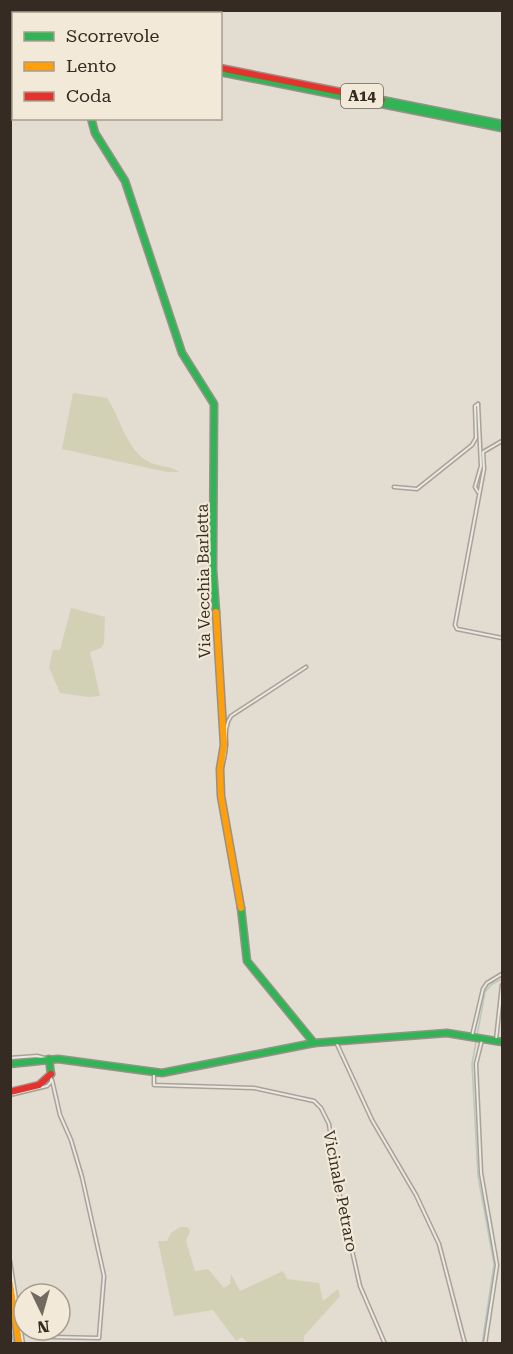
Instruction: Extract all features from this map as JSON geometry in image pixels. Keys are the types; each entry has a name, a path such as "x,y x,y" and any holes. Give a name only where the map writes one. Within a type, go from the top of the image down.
{"main road":[{"name":"A14","path":"222,70 502,126"},
{"name":"Via Vecchia Barletta","path":"92,120 96,135 125,181 182,353 214,404 213,569 219,674 223,690 221,795 240,898 247,961 314,1043"},
{"path":"10,1094 39,1084 58,1059 154,1073 172,1072 314,1043 447,1033 499,1041"},
{"path":"10,1064 40,1060 50,1069"},
{"path":"10,1285 17,1344"},
{"path":"10,1311 17,1344"}],"street":[{"path":"394,487 417,489 472,445 476,438 477,404 481,470 475,487 478,492"},
{"path":"502,441 484,450 484,469 455,627 502,638"},
{"path":"220,770 226,758 226,728 231,716 306,667"},
{"path":"485,1344 497,1265 481,1173 477,1114 477,1036 483,989 487,983 502,974"},
{"path":"499,1041 502,986"},
{"path":"336,1042 372,1120 416,1195 439,1244 465,1344"},
{"path":"10,1058 37,1056 50,1069 60,1115 71,1140 82,1177 104,1276 99,1338 72,1338"},
{"name":"Vicinale Petraro","path":"154,1073 154,1085 254,1088 314,1101 321,1108 329,1124 338,1188 360,1286 385,1344"},
{"path":"10,1260 17,1344"},
{"path":"10,1333 11,1338 17,1344"}],"shaded area":[{"path":"73,393 107,398 127,439 137,453 149,462 179,472 167,472 62,449"},
{"path":"71,608 105,617 104,643 101,648 90,652 100,696 88,697 60,693 49,667 53,650 60,650"},
{"path":"180,1227 187,1227 190,1231 186,1241 195,1271 208,1269 224,1288 230,1284 231,1274 240,1291 283,1271 287,1279 319,1283 323,1301 338,1289 340,1296 304,1336 304,1343 248,1343 242,1337 236,1341 213,1310 174,1316 158,1241 167,1241 171,1233"}],"waterway":[{"path":"482,1344 494,1264 478,1176 472,1064 485,992 492,984 502,979"}],"traffic: fast":[{"path":"222,72 502,128"},
{"path":"382,100 502,124"},
{"path":"92,120 95,133 125,181 182,353 214,404 213,569 216,612"},
{"path":"241,908 247,961 314,1043"},
{"path":"10,1064 58,1059 162,1073 314,1043 447,1033 502,1042"},
{"path":"49,1059 51,1074"}],"traffic: slow":[{"path":"216,612 224,745 220,769 221,796 241,908"},
{"path":"10,1285 19,1344"}],"traffic: jam":[{"path":"222,68 382,100"},
{"path":"10,1092 39,1085 51,1074"}]}
